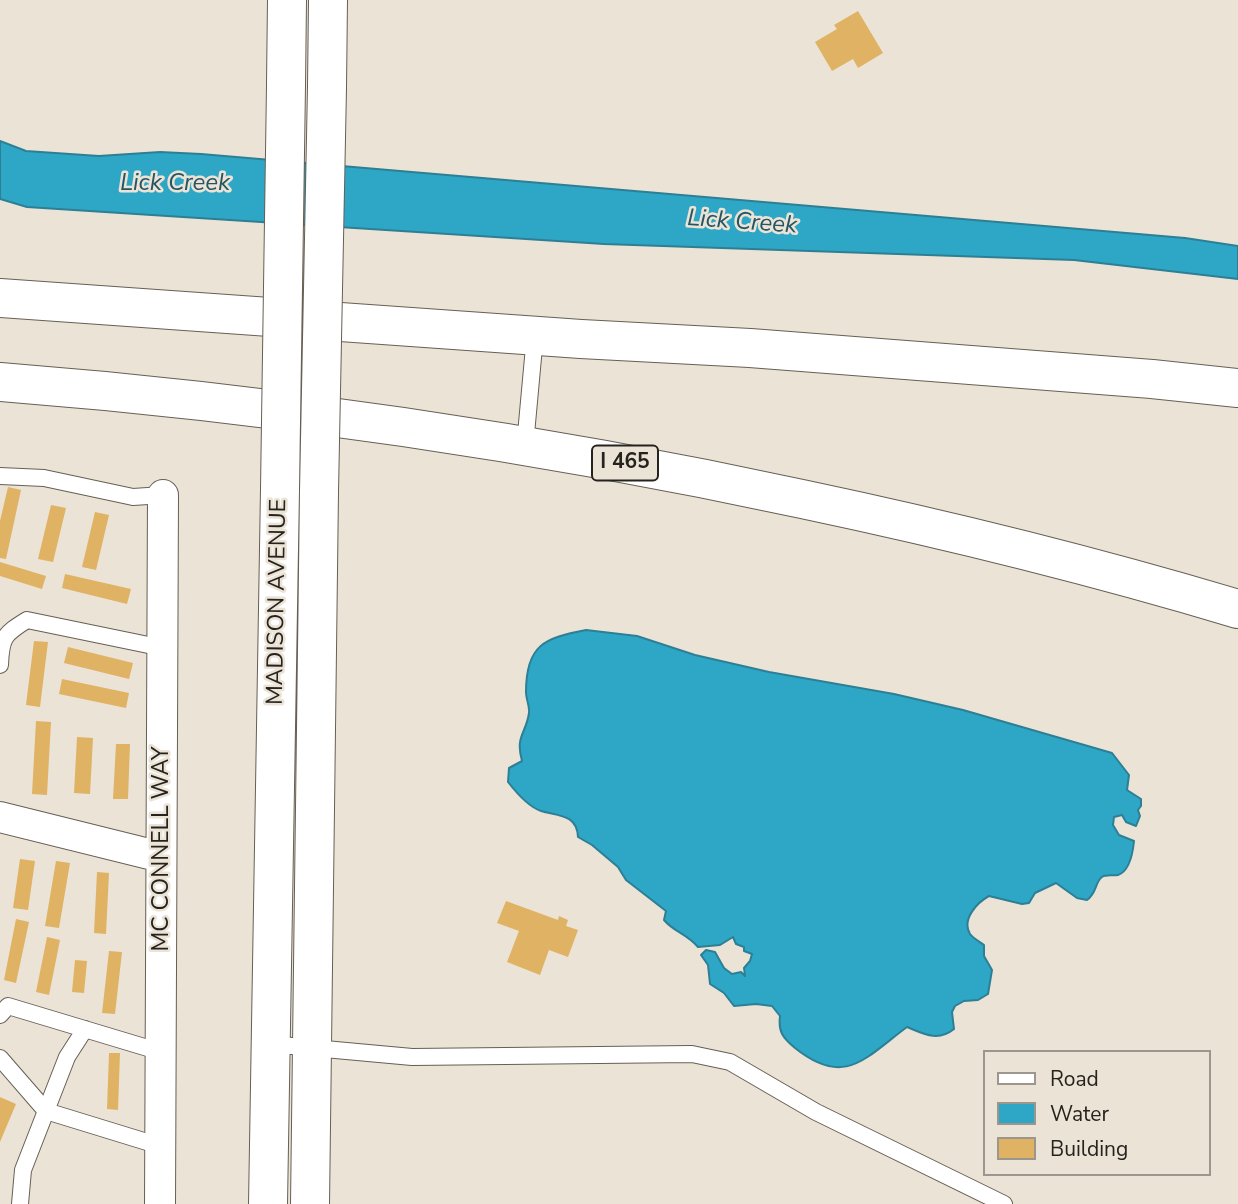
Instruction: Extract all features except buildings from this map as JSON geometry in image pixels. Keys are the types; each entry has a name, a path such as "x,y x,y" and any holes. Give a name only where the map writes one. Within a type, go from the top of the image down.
{"main road":[{"name":"MADISON AVENUE","path":"268,1204 287,0"},
{"name":"MADISON AVENUE","path":"310,1204 328,0"},
{"path":"0,298 535,336 750,348 1238,388"},
{"name":"I 465","path":"0,382 132,393 314,414 525,445 661,470 943,530 1238,609"}],"street":[{"name":"MC CONNELL WAY","path":"160,1204 163,495"},
{"path":"0,817 162,857"}],"lane":[{"path":"525,445 535,336"},
{"path":"0,476 44,478 133,497 163,495"},
{"path":"0,665 1,647 6,633 27,620 163,648"},
{"path":"0,1015 8,1006 160,1052"},
{"path":"20,1204 23,1170 67,1057 85,1029"},
{"path":"270,1044 412,1057 692,1054 730,1062 816,1112 1003,1204"},
{"path":"0,1058 46,1111 160,1146"}],"water":[{"name":"Lick Creek","path":"0,141 26,151 99,156 160,152 201,154 1185,238 1238,246 1238,279 1074,260 604,244 27,207 0,199"},
{"path":"586,630 637,636 695,655 769,672 894,694 963,710 1112,753 1129,775 1127,790 1141,799 1138,810 1140,816 1136,826 1126,822 1122,815 1114,817 1113,825 1119,835 1134,841 1128,865 1118,875 1102,877 1087,900 1077,898 1056,883 1035,893 1029,903 1022,904 989,896 980,902 969,917 968,928 971,935 984,945 984,956 992,970 988,994 978,1000 964,1001 955,1006 952,1012 954,1029 948,1033 931,1036 907,1027 854,1064 828,1066 812,1060 784,1038 780,1016 772,1006 734,1006 724,993 710,984 708,965 701,955 706,950 715,952 724,968 732,974 741,972 745,976 744,968 752,954 736,944 733,937 720,945 698,947 664,920 666,911 626,880 618,867 578,837 577,829 570,820 536,809 508,782 509,768 522,761 520,740 529,711 527,676 534,654 540,646 559,636"}]}
